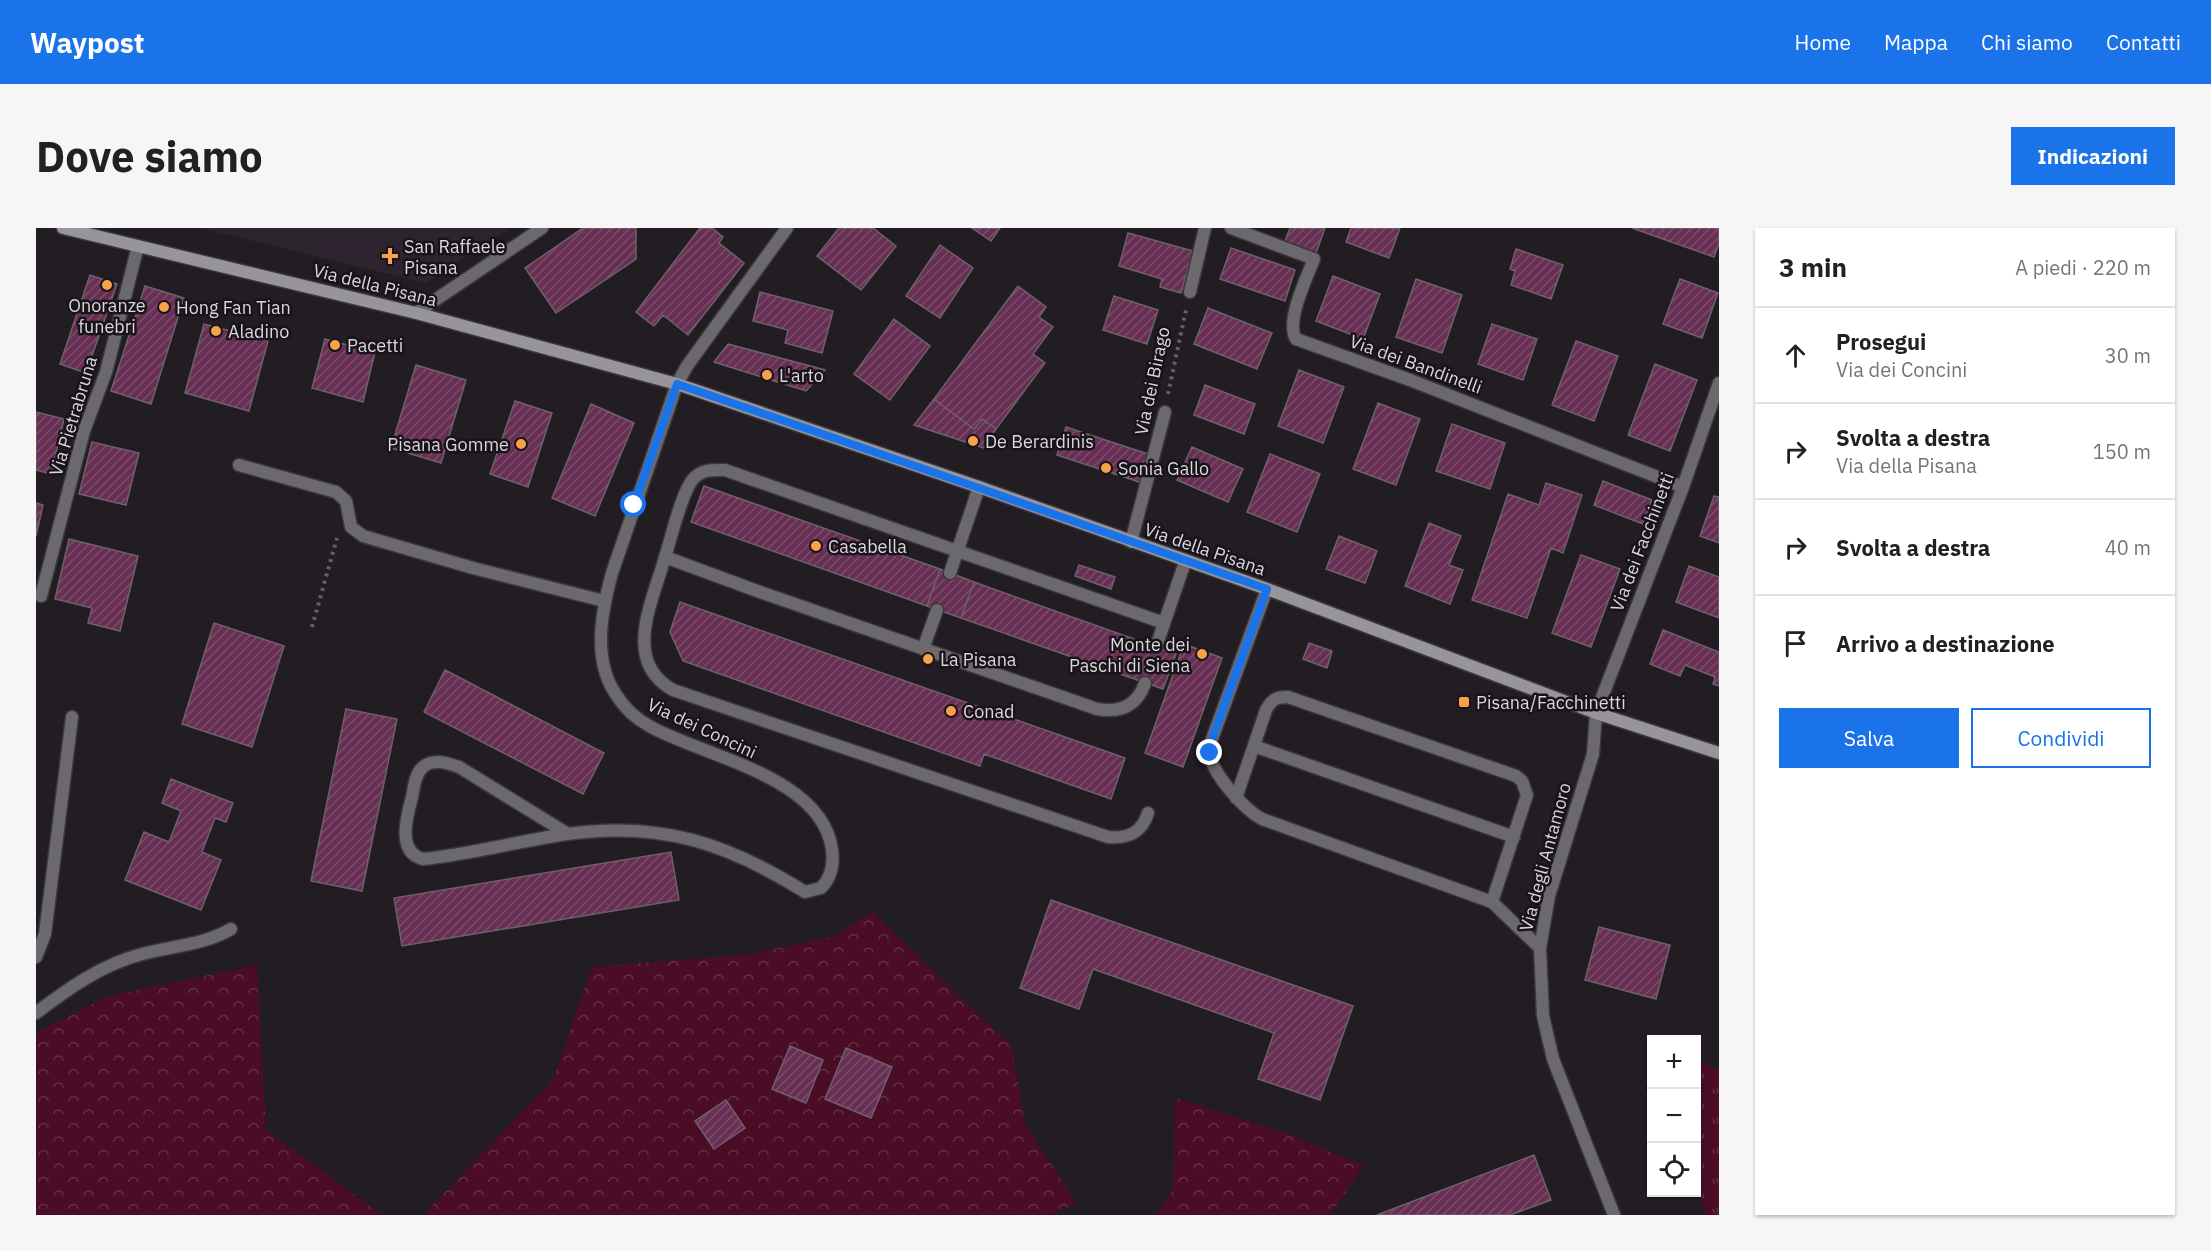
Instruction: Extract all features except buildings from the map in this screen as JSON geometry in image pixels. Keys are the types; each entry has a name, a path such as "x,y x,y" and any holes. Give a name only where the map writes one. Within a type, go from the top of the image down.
{"main road":[{"name":"Via della Pisana","path":"63,228 416,313 677,384 1267,589 1596,713 1719,753"}],"street":[{"path":"416,313 542,228"},
{"path":"677,384 687,366 787,228"},
{"path":"1190,292 1205,228"},
{"name":"Via dei Bandinelli","path":"1231,228 1314,259 1293,318 1291,328 1296,339 1410,380 1683,487"},
{"name":"Via Pietrabruna","path":"41,596 81,442 106,372 138,246"},
{"name":"Via dei Facchinetti","path":"1596,713 1683,487 1719,383"},
{"name":"Via dei Concini","path":"568,834 630,830 664,832 744,858 772,871 805,892 817,891 821,888 833,864 829,833 810,805 794,792 741,766 653,729 629,712 609,683 602,658 604,601 627,524 677,384"},
{"name":"Via dei Birago","path":"1131,542 1165,412"},
{"path":"240,465 336,492 346,501 351,527 363,536 604,601"},
{"path":"1148,813 1139,830 1130,836 1108,837 673,690 662,684 648,665 643,635 687,489 694,478 711,470 725,470 1164,623"},
{"path":"950,573 979,488"},
{"path":"665,557 1097,709 1125,708 1132,704 1145,683"},
{"path":"1156,647 1185,562"},
{"path":"1267,589 1212,739 1210,753 1214,766 1236,798 1247,810 1262,819 1492,902 1540,948"},
{"path":"923,649 937,610"},
{"path":"1236,798 1269,703 1274,699 1288,697 1516,776 1522,781 1527,795 1492,902"},
{"name":"Via degli Antamoro","path":"1596,713 1593,754 1549,896 1540,948 1543,1016 1553,1059 1614,1215"},
{"path":"36,957 45,934 72,717"},
{"path":"1254,746 1514,837"},
{"path":"439,762 459,767 568,834 423,859 411,851 405,833 419,772 424,765 439,762"},
{"path":"36,1013 85,977 111,964 209,939 231,929"}],"path":[{"name":"Via dei Birago","path":"1165,412 1190,292"},
{"path":"312,627 338,534 351,527"}],"shaded area":[{"name":"San Raffaele Pisana","path":"199,228 510,228 426,283"}],"green space":[{"path":"872,912 1012,1047 1025,1124 1077,1203 1051,1215 423,1215 553,1080 592,967 743,955 832,937"},
{"path":"257,965 266,1130 383,1215 36,1215 36,1033 108,996"},
{"path":"1701,1063 1719,1070 1719,1215 1706,1215 1701,1196"},
{"path":"1175,1098 1292,1135 1364,1166 1330,1215 1157,1215 1173,1188"}],"place":[{"name":"San Raffaele Pisana","path":"390,256"},
{"name":"Onoranze funebri","path":"107,285"},
{"name":"Hong Fan Tian","path":"164,307"},
{"name":"Aladino","path":"216,331"},
{"name":"Pacetti","path":"335,345"},
{"name":"L'arto","path":"767,375"},
{"name":"De Berardinis","path":"973,441"},
{"name":"Pisana Gomme","path":"521,444"},
{"name":"Sonia Gallo","path":"1106,468"},
{"name":"Casabella","path":"816,546"},
{"name":"Monte dei Paschi di Siena","path":"1202,654"},
{"name":"La Pisana","path":"928,659"},
{"name":"Pisana/Facchinetti","path":"1464,702"},
{"name":"Conad","path":"951,711"}],"route":[{"path":"634,505 677,384 1267,589 1212,739 1210,753"}]}
